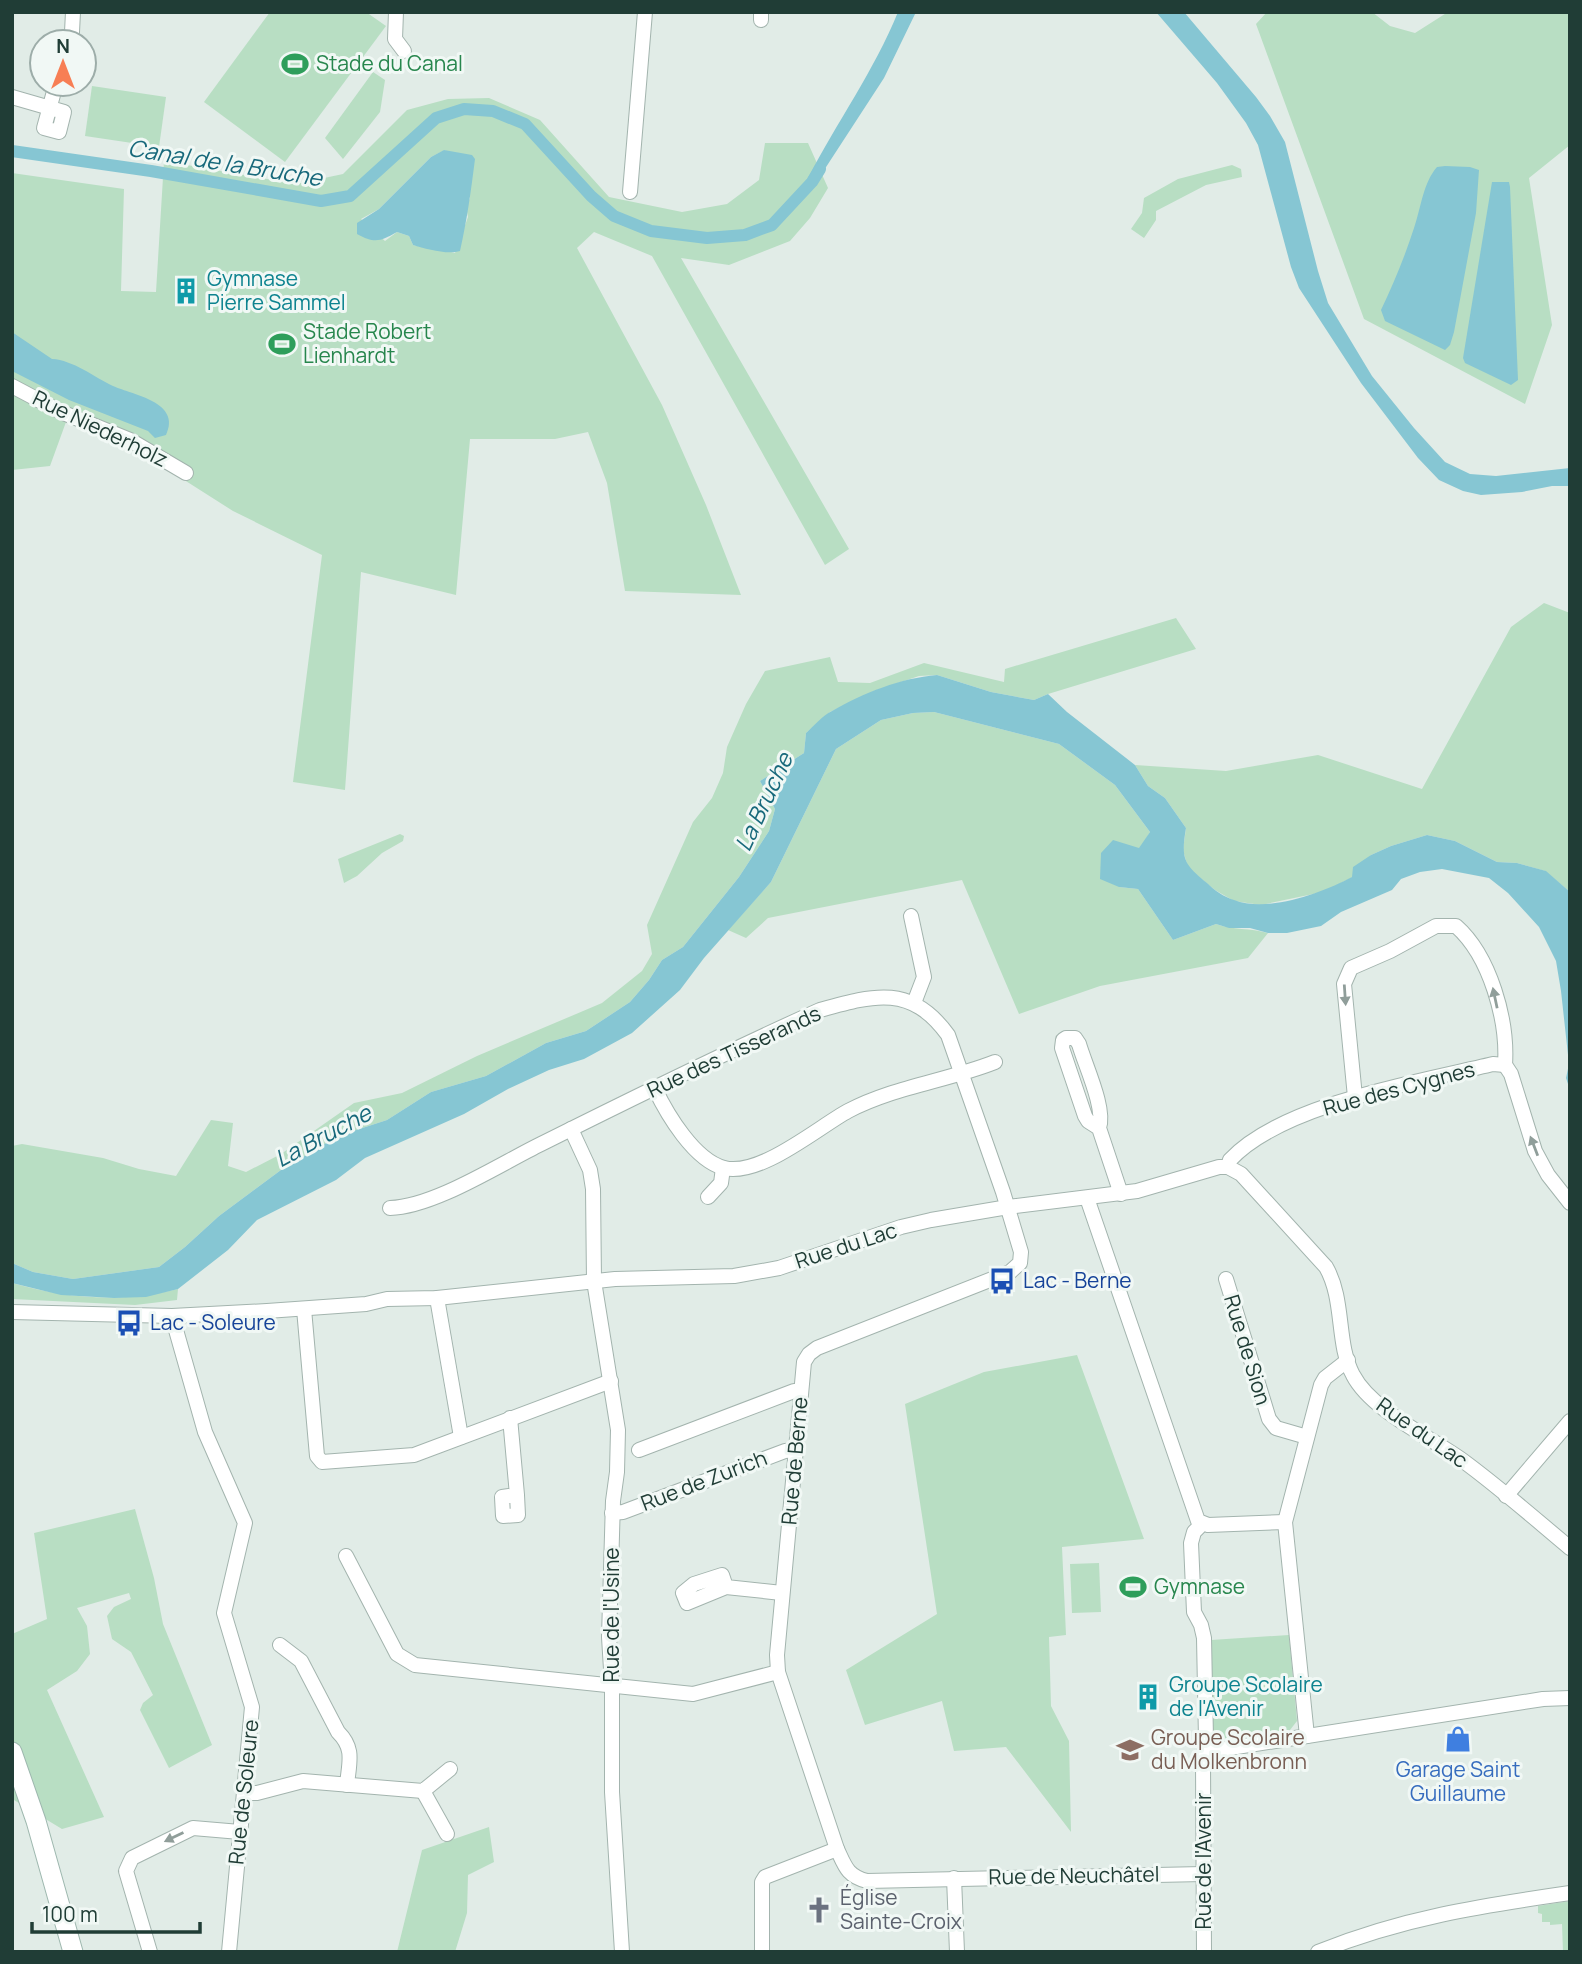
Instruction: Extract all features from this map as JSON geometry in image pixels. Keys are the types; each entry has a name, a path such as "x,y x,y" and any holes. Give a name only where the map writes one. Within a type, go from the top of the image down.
{"main road":[{"path":"12,1752 36,1821 73,1952"}],"street":[{"path":"396,12 395,39 404,51"},
{"path":"631,192 645,12"},
{"path":"12,97 49,108 52,98"},
{"name":"Rue Niederholz","path":"12,386 61,412 130,440 186,473"},
{"path":"911,916 924,977 914,1003 934,1016 948,1035 1007,1207"},
{"path":"1355,1097 1344,984 1351,968 1436,926 1455,926 1470,939 1492,981 1506,1047 1504,1065 1510,1074 1535,1151 1548,1175 1570,1203"},
{"name":"Rue des Tisserands","path":"390,1208 426,1202 571,1129 820,1010 870,998 889,998 914,1003"},
{"path":"1099,1128 1085,1116 1062,1048 1066,1038 1075,1038 1079,1044 1099,1107 1099,1128 1121,1194"},
{"path":"655,1089 680,1133 709,1160 723,1168 739,1168 758,1163 850,1110 995,1062"},
{"name":"Rue des Cygnes","path":"1228,1167 1230,1160 1251,1142 1311,1112 1355,1097 1493,1064 1504,1065"},
{"name":"Rue de l'Usine","path":"571,1129 590,1170 593,1189 594,1281 618,1430 612,1513 609,1637 612,1792 622,1952"},
{"name":"Rue du Lac","path":"12,1312 172,1316 366,1304 387,1298 437,1298 594,1281 709,1278 751,1273 779,1268 910,1225 1007,1207 1121,1194 1153,1188 1203,1170 1228,1167 1241,1174 1326,1267 1335,1285 1353,1376 1378,1404 1461,1460 1570,1548"},
{"path":"708,1197 721,1184 723,1168"},
{"path":"1087,1198 1198,1521 1202,1524 1285,1522"},
{"name":"Rue de Berne","path":"837,1849 778,1672 782,1593 804,1362 808,1354 817,1348 1016,1268 1020,1263 1021,1252 1007,1207"},
{"name":"Rue de Sion","path":"1226,1279 1269,1419 1276,1428 1307,1437"},
{"path":"437,1298 461,1437"},
{"path":"304,1309 317,1457 322,1462 414,1455 611,1381"},
{"name":"Rue de Soleure","path":"172,1316 205,1432 245,1523 224,1613 252,1707 229,1952"},
{"path":"1307,1736 1285,1522 1321,1385 1325,1378 1348,1360"},
{"path":"639,1450 794,1391 801,1391"},
{"path":"510,1418 517,1495"},
{"path":"1506,1496 1570,1420"},
{"name":"Rue de Zurich","path":"612,1513 622,1512 785,1451 795,1450"},
{"name":"Rue de l'Avenir","path":"1202,1524 1194,1532 1191,1543 1194,1612 1202,1625 1204,1638 1204,1952"},
{"path":"346,1556 397,1654 415,1665 693,1694 778,1672"},
{"path":"726,1587 782,1593"},
{"path":"280,1645 301,1661 338,1731 347,1741 350,1749 348,1785"},
{"path":"1205,1752 1543,1699 1570,1698"},
{"path":"246,1793 257,1793 303,1781 423,1791 450,1769"},
{"path":"423,1791 447,1834"},
{"path":"150,1952 126,1871 132,1858 193,1828 240,1832"},
{"path":"762,1952 762,1882 765,1877 837,1849"},
{"name":"Rue de Neuchâtel","path":"837,1849 848,1871 856,1878 867,1881 1203,1874"},
{"path":"954,1878 957,1952"},
{"path":"1318,1952 1427,1916 1570,1893"}],"green space":[{"name":"Stade du Canal","path":"270,12 366,12 386,26 285,162 204,102"},
{"path":"1267,12 1372,12 1390,26 1415,33 1448,12 1570,12 1570,145 1529,178 1552,325 1525,404 1364,319 1256,24"},
{"path":"373,72 385,80 380,112 343,159 325,138"},
{"path":"98,87 166,97 159,147 85,136 90,98 98,98"},
{"path":"489,98 540,120 609,197 682,212 727,204 759,180 765,143 808,143 828,188 810,218 790,241 729,265 681,258 849,549 825,565 652,256 594,232 577,248 662,405 706,505 741,595 625,591 607,483 588,432 555,439 470,439 456,595 361,572 345,790 293,782 322,555 233,511 145,455 66,422 50,466 12,470 12,173 124,189 121,291 156,292 164,161 296,184 343,174 407,110 448,99","holes":["445,150 470,198 466,207 468,217 455,253 413,245 409,236 397,232 385,241 361,219 379,209 431,157"]},
{"path":"1232,165 1241,169 1242,177 1206,185 1156,211 1156,220 1144,238 1131,229 1142,213 1144,198 1178,179"},
{"path":"1544,603 1570,613 1570,892 1545,871 1517,863 1497,862 1455,841 1427,835 1371,855 1353,877 1323,892 1261,905 1234,901 1215,890 1188,868 1183,850 1186,828 1165,798 1148,786 1135,765 1226,771 1318,755 1422,789 1511,627"},
{"path":"1176,618 1196,649 1034,700 991,692 937,675 919,676 874,691 830,712 806,733 804,753 760,781 775,809 769,831 739,877 683,947 662,960 630,1002 586,1031 546,1043 486,1076 431,1092 387,1120 338,1136 281,1170 219,1216 159,1267 73,1279 33,1272 12,1263 12,1146 22,1144 103,1158 176,1176 211,1120 233,1123 228,1166 246,1172 281,1154 354,1103 402,1093 477,1056 602,1003 642,971 652,954 647,925 693,822 712,798 723,773 727,747 746,704 765,671 830,657 838,682 870,683 924,663 1004,682 1005,669"},
{"path":"934,712 1059,744 1115,785 1150,832 1119,887 1138,889 1173,940 1216,924 1268,933 1248,958 1100,986 1019,1014 962,880 768,918 746,938 728,930 771,882 836,749 881,720 913,713"},
{"path":"400,834 404,836 403,841 382,853 357,876 344,883 338,859"},
{"path":"12,1283 54,1293 95,1297 136,1296 178,1289 177,1300 135,1305 12,1299"},
{"path":"1077,1355 1144,1539 1062,1547 1066,1635 1049,1637 1051,1706 1069,1741 1071,1832 1006,1747 954,1751 942,1701 865,1725 846,1670 937,1614 905,1404 984,1372"},
{"path":"135,1509 154,1578 163,1624 212,1745 169,1768 140,1710 143,1703 153,1695 131,1652 112,1639 107,1616 114,1607 131,1599 129,1593 77,1608 87,1626 90,1654 77,1671 47,1690 104,1817 62,1829 14,1800 12,1795 12,1634 47,1619 34,1533"},
{"path":"1099,1563 1101,1612 1072,1613 1070,1564"},
{"path":"1289,1635 1297,1721 1290,1730 1225,1740 1211,1731 1211,1640"},
{"path":"489,1827 494,1862 468,1875 467,1913 455,1952 397,1952 422,1850"},
{"path":"1570,1901 1570,1952 1563,1952 1562,1924 1550,1925 1550,1922 1542,1922 1538,1906"}],"water":[{"path":"898,12 916,12 884,78 815,184 808,178 878,55"},
{"path":"1156,12 1184,12 1270,116 1285,142 1328,303 1372,376 1414,428 1445,462 1470,474 1496,476 1570,468 1570,486 1481,495 1463,491 1439,480 1418,458 1361,383 1299,288 1258,145 1246,123 1217,83"},
{"path":"444,150 472,155 475,159 460,251 443,252 413,245 409,236 397,232 378,240 357,234 357,223 379,209 431,157"},
{"path":"1437,167 1479,170 1476,213 1454,332 1450,345 1445,350 1385,321 1381,310 1407,249 1428,180"},
{"path":"1492,182 1509,182 1510,187 1518,380 1511,385 1465,363 1463,358"},
{"path":"12,332 52,359 76,366 113,386 162,407 169,424 166,435 155,438 148,431 69,400 12,371"},
{"path":"937,675 991,692 1034,700 1048,694 1135,765 1148,786 1165,798 1186,828 1184,854 1188,865 1216,891 1234,900 1263,904 1310,895 1352,877 1353,867 1371,855 1427,835 1455,841 1497,862 1517,863 1546,871 1570,892 1570,1090 1566,1078 1569,1064 1556,961 1539,927 1508,893 1489,878 1442,869 1420,872 1401,879 1392,890 1341,912 1321,926 1287,933 1268,933 1216,924 1173,940 1138,889 1119,887 1100,879 1101,853 1113,840 1139,848 1150,832 1115,785 1059,744 934,712 913,713 881,720 836,749 771,882 704,958 680,990 632,1033 584,1059 549,1070 464,1114 365,1158 336,1180 257,1220 228,1250 178,1289 146,1297 114,1298 61,1295 12,1283 12,1263 33,1272 73,1279 159,1267 219,1216 281,1170 338,1136 387,1120 431,1092 486,1076 546,1043 586,1031 630,1002 662,960 683,947 739,877 769,831 775,809 760,781 804,753 806,733 828,713 856,698 896,683"}],"waterway":[{"name":"Canal de la Bruche","path":"12,151 151,171 321,201 350,196 436,118 464,109 493,111 525,124 591,196 614,216 651,231 707,238 745,235 772,225 812,182 820,169"}],"place":[{"name":"Stade du Canal","path":"295,64"},
{"name":"Gymnase Pierre Sammel","path":"186,291"},
{"name":"Stade Robert Lienhardt","path":"282,344"},
{"name":"Lac - Berne","path":"1002,1281"},
{"name":"Lac - Soleure","path":"129,1323"},
{"name":"Gymnase","path":"1133,1587"},
{"name":"Groupe Scolaire de l'Avenir","path":"1148,1697"},
{"name":"Garage Saint Guillaume","path":"1458,1739"},
{"name":"Groupe Scolaire du Molkenbronn","path":"1130,1750"},
{"name":"Église Sainte-Croix","path":"819,1910"}],"water label":[{"name":"La Bruche","path":"764,802"},
{"name":"La Bruche","path":"323,1136"}]}
